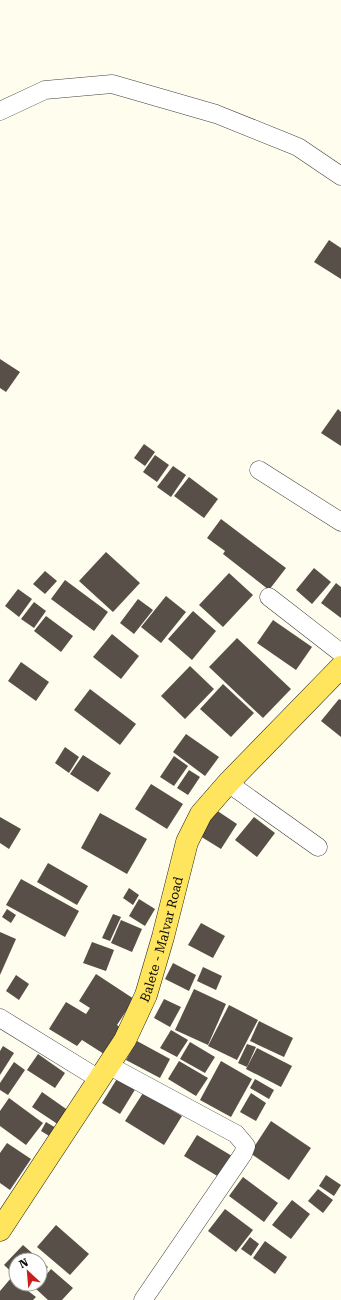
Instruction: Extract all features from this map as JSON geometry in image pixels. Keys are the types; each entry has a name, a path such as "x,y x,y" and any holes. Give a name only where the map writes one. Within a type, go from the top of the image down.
{"main road":[{"name":"Balete - Malvar Road","path":"0,1230 125,1040 146,995 163,937 187,842 201,814 228,783 341,667"}],"street":[{"path":"0,111 45,90 112,84 223,117 298,147 341,176"},
{"path":"259,470 341,522"},
{"path":"269,597 341,653"},
{"path":"228,783 318,847"},
{"path":"0,1018 104,1072 236,1134 246,1146 243,1154 143,1300"}],"building":[{"path":"329,240 341,248 341,279 314,262"},
{"path":"0,359 20,372 6,392 0,388"},
{"path":"338,409 341,412 341,446 321,433"},
{"path":"144,444 155,452 145,466 134,458"},
{"path":"155,455 169,465 157,482 143,472"},
{"path":"173,466 186,475 171,497 157,487"},
{"path":"189,477 218,499 204,518 174,496"},
{"path":"221,519 286,568 269,590 223,554 225,551 207,538"},
{"path":"106,552 140,583 113,612 79,581"},
{"path":"314,568 331,582 312,604 296,590"},
{"path":"45,571 57,581 45,594 33,584"},
{"path":"229,573 253,595 223,627 199,605"},
{"path":"65,580 108,612 94,631 51,599"},
{"path":"336,583 341,587 341,618 321,603"},
{"path":"18,589 32,599 19,617 5,606"},
{"path":"166,596 186,612 161,643 141,627"},
{"path":"138,599 153,610 134,634 120,623"},
{"path":"34,602 46,611 34,628 21,619"},
{"path":"193,611 216,631 192,660 168,639"},
{"path":"46,616 73,636 61,652 34,631"},
{"path":"273,620 312,647 296,670 257,643"},
{"path":"112,634 139,656 121,679 93,657"},
{"path":"237,638 291,689 263,718 209,667"},
{"path":"21,662 49,682 36,701 8,681"},
{"path":"190,666 214,689 185,719 161,696"},
{"path":"223,684 254,713 231,737 200,709"},
{"path":"90,689 136,724 120,745 74,710"},
{"path":"339,699 341,700 341,737 321,721"},
{"path":"186,734 219,757 205,776 173,752"},
{"path":"65,747 79,757 69,773 55,763"},
{"path":"83,755 111,773 98,792 70,774"},
{"path":"174,756 188,766 174,786 160,777"},
{"path":"189,770 200,777 188,795 177,788"},
{"path":"151,784 183,804 167,829 135,809"},
{"path":"216,810 237,824 221,849 200,836"},
{"path":"100,813 147,839 127,874 81,848"},
{"path":"0,817 21,829 9,849 0,843"},
{"path":"254,817 275,833 257,857 235,840"},
{"path":"48,863 88,886 77,905 37,882"},
{"path":"21,879 79,911 65,937 6,905"},
{"path":"129,888 139,895 133,905 123,898"},
{"path":"139,899 155,909 145,926 129,916"},
{"path":"7,909 16,915 11,923 2,917"},
{"path":"113,914 121,917 110,941 102,938"},
{"path":"121,920 142,929 132,952 111,943"},
{"path":"201,923 225,936 213,958 188,945"},
{"path":"0,932 16,939 0,975"},
{"path":"92,942 114,950 106,971 83,963"},
{"path":"173,963 196,975 189,991 165,979"},
{"path":"203,967 222,976 216,990 197,981"},
{"path":"96,974 134,999 117,1025 121,1028 104,1054 82,1040 77,1046 49,1029 66,1002 86,1014 90,1008 79,1001"},
{"path":"16,975 29,984 19,1000 6,991"},
{"path":"194,989 226,1004 208,1045 175,1030"},
{"path":"164,999 181,1007 170,1027 154,1018"},
{"path":"229,1005 258,1020 237,1060 208,1046"},
{"path":"259,1021 293,1038 284,1057 250,1041"},
{"path":"171,1030 188,1040 177,1057 160,1048"},
{"path":"137,1041 170,1059 160,1078 126,1060"},
{"path":"190,1042 215,1057 205,1073 180,1059"},
{"path":"247,1044 256,1047 247,1067 238,1063"},
{"path":"3,1046 14,1053 0,1075 0,1051"},
{"path":"257,1048 292,1066 281,1087 246,1069"},
{"path":"38,1054 65,1073 55,1088 27,1070"},
{"path":"179,1061 208,1078 196,1096 168,1079"},
{"path":"221,1061 252,1079 231,1117 200,1100"},
{"path":"14,1062 25,1070 8,1095 0,1090 0,1083"},
{"path":"118,1077 136,1088 120,1114 102,1103"},
{"path":"255,1079 274,1090 269,1099 250,1088"},
{"path":"42,1092 69,1111 59,1125 32,1107"},
{"path":"143,1093 182,1116 164,1145 125,1121"},
{"path":"251,1093 266,1103 256,1121 240,1112"},
{"path":"9,1098 43,1123 26,1145 0,1126 0,1111"},
{"path":"271,1121 311,1148 289,1180 250,1153"},
{"path":"46,1122 56,1128 51,1137 41,1131"},
{"path":"197,1135 232,1156 219,1177 184,1156"},
{"path":"7,1143 31,1159 10,1190 0,1183 0,1153"},
{"path":"326,1175 341,1185 334,1196 319,1186"},
{"path":"243,1177 278,1203 264,1222 229,1196"},
{"path":"318,1189 333,1200 323,1213 308,1201"},
{"path":"292,1200 310,1214 291,1239 272,1225"},
{"path":"225,1209 253,1230 236,1252 208,1231"},
{"path":"56,1225 89,1254 70,1275 48,1256 48,1252 43,1252 37,1247"},
{"path":"250,1237 259,1244 251,1256 241,1249"},
{"path":"265,1241 287,1257 275,1274 253,1258"},
{"path":"23,1245 31,1252 16,1252"},
{"path":"8,1261 8,1269 4,1265"},
{"path":"51,1269 73,1288 62,1300 48,1300 39,1292 48,1292 48,1273"},
{"path":"8,1282 8,1292 29,1292 36,1297 33,1300 0,1300 0,1291"}]}
